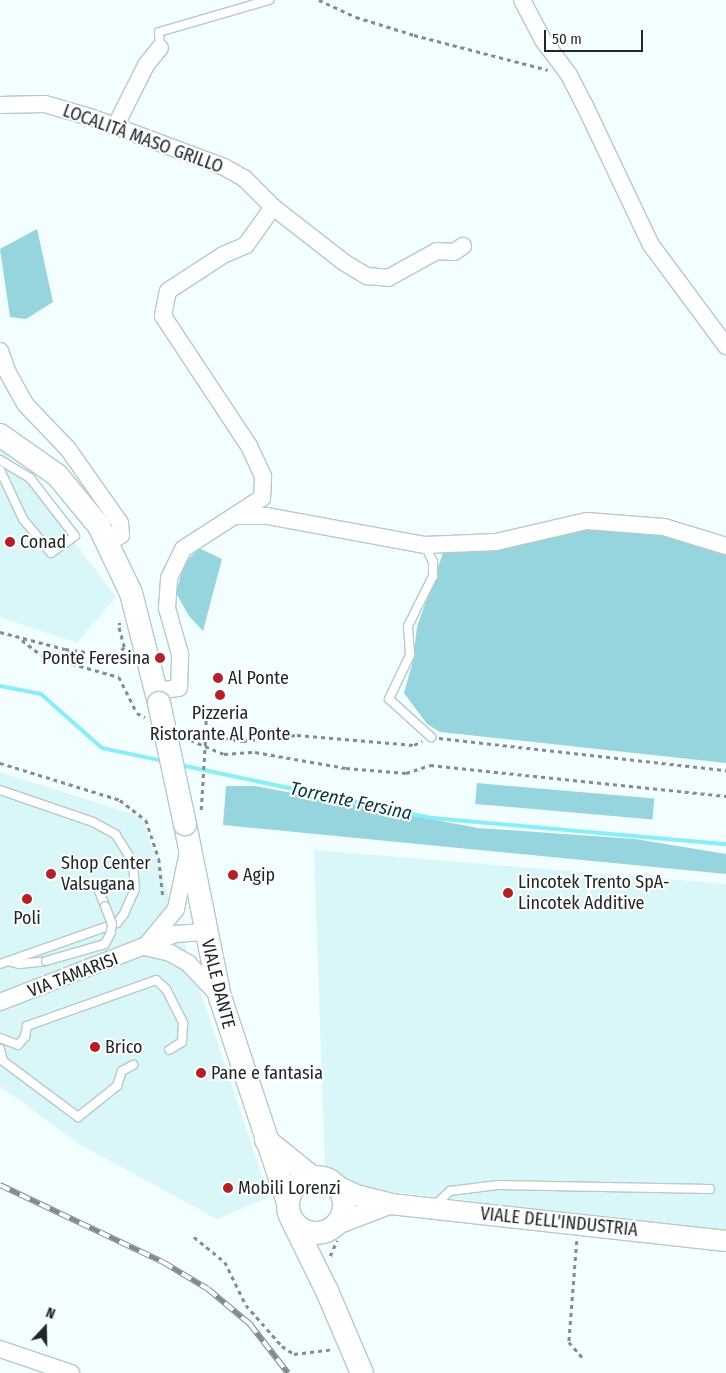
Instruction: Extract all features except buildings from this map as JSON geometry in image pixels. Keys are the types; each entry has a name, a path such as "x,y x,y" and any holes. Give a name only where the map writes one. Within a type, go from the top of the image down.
{"main road":[{"path":"0,435 57,475 84,504 108,543 131,593 156,705"},
{"name":"VIALE DANTE","path":"156,705 193,819 189,846 205,932 220,997 290,1211 362,1373"},
{"path":"266,1140 313,1178 335,1185 344,1208 336,1230 314,1233 297,1226 290,1211 293,1189 313,1178"},
{"name":"VIALE DANTE","path":"327,1291 322,1263 336,1230"}],"street":[{"path":"522,0 543,40 569,75 651,245 726,346"},
{"path":"116,127 146,65 160,48"},
{"name":"LOCALITÀ MASO GRILLO","path":"0,105 45,104 116,127 224,167 244,178 273,207 345,263 367,276 388,278 437,251 454,252 463,246"},
{"path":"156,705 179,688 180,654 167,608 169,578 183,549 262,498 263,476 249,446 163,316 168,291 223,255 246,245 273,207"},
{"path":"0,351 8,373 25,404 68,449 120,523 121,535 108,543"},
{"path":"236,516 267,516 425,545 496,542 587,521 664,526 726,546"},
{"path":"189,846 176,909 145,947 170,953 188,963 220,997"},
{"name":"VIA TAMARISI","path":"0,1002 175,934 205,932"},
{"name":"VIALE DELL'INDUSTRIA","path":"335,1185 356,1195 391,1204 726,1241"},
{"name":"VIALE DELL'INDUSTRIA","path":"336,1230 352,1215 391,1204"},
{"path":"0,1349 71,1373"}],"lane":[{"path":"160,48 159,32 269,0"},
{"path":"0,460 30,478 75,536 51,554 23,519 0,470"},
{"path":"425,545 433,562 433,576 408,626 410,655 389,699 431,737"},
{"path":"0,790 93,822 116,834 133,862 135,890 124,914 117,923 0,964"},
{"path":"8,960 19,964 46,961 105,944 112,924 98,888"},
{"path":"0,1038 18,1045 25,1037 27,1026 156,980 166,988 183,1024 182,1042 169,1050"},
{"path":"0,1049 3,1061 78,1117 117,1086 122,1071 133,1065"},
{"path":"432,1208 450,1191 498,1184 710,1189"}],"path":[{"path":"319,0 356,16 414,35 569,75"},
{"path":"0,632 22,640 116,656 124,647 118,624 129,622"},
{"path":"22,640 41,655 119,677 137,713 156,705"},
{"path":"193,819 207,713"},
{"path":"206,729 217,737 243,741 297,735 414,745 431,737 726,770"},
{"path":"178,734 224,754 255,752 346,768 406,773 430,765 726,796"},
{"path":"577,1224 569,1342 584,1359"},
{"path":"330,1261 336,1230"},
{"path":"194,1237 217,1253 246,1305 291,1352 301,1354 351,1346"}],"shaded area":[{"path":"37,229 53,302 26,319 10,317 0,249"},
{"path":"0,445 116,597 77,643 0,617"},
{"path":"587,524 663,530 726,548 726,763 440,732 427,724 404,693 413,661 417,627 444,550"},
{"path":"199,548 222,559 203,631 189,616 176,593 184,564"},
{"path":"0,772 142,817 269,1197 217,1219 79,1144 0,1086"},
{"path":"477,783 654,799 652,819 475,804"},
{"path":"226,786 255,786 478,828 635,839 726,854 726,874 223,825"},
{"path":"314,850 726,884 726,1231 362,1188 325,1167"}],"waterway":[{"name":"Torrente Fersina","path":"0,686 41,694 102,748 163,761"},
{"name":"Torrente Fersina","path":"180,765 432,818 726,844"}],"railway":[{"path":"0,1185 163,1262 208,1289 250,1324 288,1373"}],"place":[{"name":"Conad","path":"10,542"},
{"name":"Ponte Feresina","path":"160,658"},
{"name":"Al Ponte","path":"218,678"},
{"name":"Pizzeria Ristorante Al Ponte","path":"220,695"},
{"name":"Shop Center Valsugana","path":"51,874"},
{"name":"Agip","path":"233,875"},
{"name":"Lincotek Trento SpA- Lincotek Additive","path":"508,893"},
{"name":"Poli","path":"27,899"},
{"name":"Brico","path":"95,1047"},
{"name":"Pane e fantasia","path":"201,1073"},
{"name":"Mobili Lorenzi","path":"228,1188"}]}
